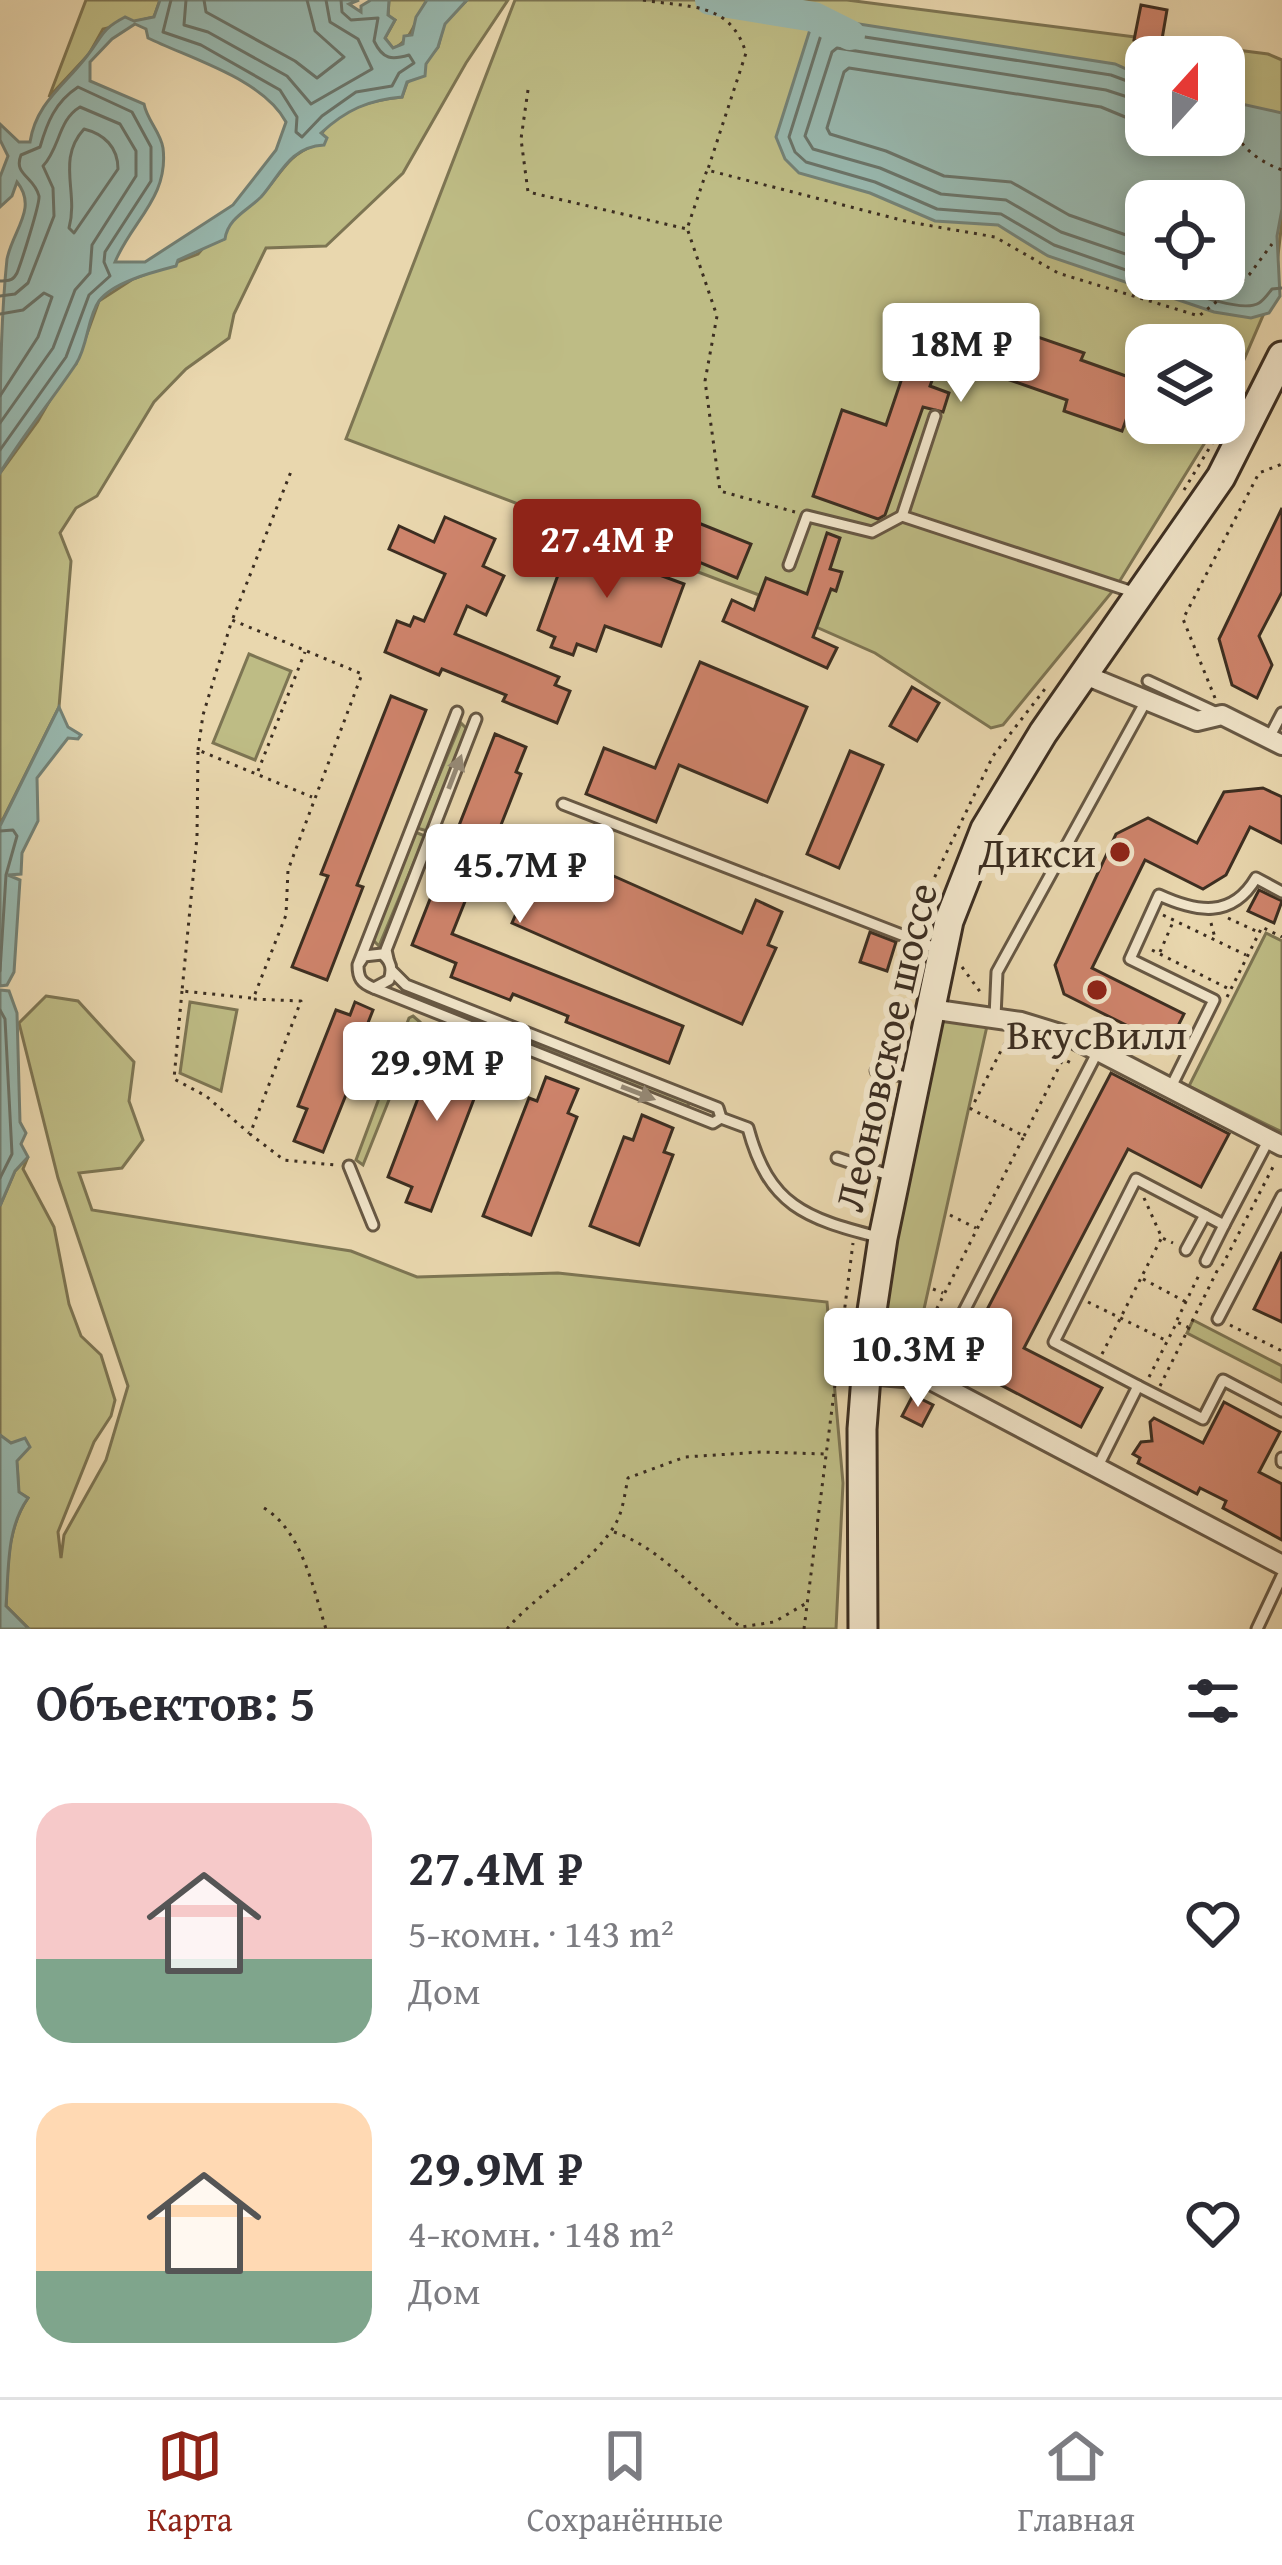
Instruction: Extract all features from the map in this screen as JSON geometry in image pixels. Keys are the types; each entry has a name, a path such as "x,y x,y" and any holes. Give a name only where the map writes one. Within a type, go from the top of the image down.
{"main road":[{"name":"Леоновское шоссе","path":"863,1629 862,1429 883,1238 882,1173 916,1079 938,950 985,829 1043,733 1142,595 1275,393 1282,356"}],"street":[{"path":"1085,675 1147,691 1197,722 1222,716 1275,742"},
{"path":"930,1009 995,1015 1047,1028 1099,1049 1278,1145"},
{"path":"866,1374 929,1379 1282,1565"}],"lane":[{"path":"789,566 807,516 872,532 902,516 935,416"},
{"path":"902,516 1142,595"},
{"path":"995,1015 997,972 1147,691"},
{"path":"457,712 358,964 358,976 364,984 713,1123 721,1118"},
{"path":"1275,742 1282,713"},
{"path":"374,988 383,986 390,965 386,950 476,719"},
{"path":"562,804 938,950"},
{"path":"1171,1087 1214,1000 1130,958 1159,895 1198,910 1222,908 1256,878 1282,892"},
{"path":"358,964 373,953 406,985 718,1108 721,1118"},
{"path":"929,1379 1099,1049"},
{"path":"882,1072 916,1079"},
{"path":"721,1118 748,1128 757,1162 774,1190 799,1211 883,1238"},
{"path":"1206,1261 1278,1145"},
{"path":"837,1158 882,1173"},
{"path":"349,1166 373,1226"},
{"path":"1225,1225 1136,1180 1054,1342 1203,1419 1222,1380 1282,1412"},
{"path":"1218,1319 1282,1196"},
{"path":"1186,1250 1204,1215"},
{"path":"1097,1468 1141,1387"},
{"path":"1257,1629 1282,1576"}],"path":[{"path":"643,0 722,14 741,37 746,53 687,230 717,316 705,381 720,491 807,516"},
{"path":"528,90 521,140 528,192 687,230"},
{"path":"1245,148 1282,170"},
{"path":"707,170 909,221 995,237 1058,273 1198,316 1250,275 1272,244"},
{"path":"1185,489 1212,444"},
{"path":"1222,716 1183,619 1259,473 1282,464"},
{"path":"292,469 232,620 203,715 197,837 174,1079 206,1096 284,1160 349,1166"},
{"path":"232,620 362,674 287,870 286,915 253,998"},
{"path":"257,774 306,650"},
{"path":"995,1015 938,950 928,891 993,756 1051,682"},
{"path":"198,750 315,798"},
{"path":"1152,910 1247,956"},
{"path":"1182,925 1199,918 1210,923 1227,917 1259,933"},
{"path":"1159,954 1174,920"},
{"path":"1210,923 1216,941"},
{"path":"1221,1009 1262,927 1282,937"},
{"path":"1137,943 1231,989"},
{"path":"803,1629 855,1231 882,1173 882,1072 938,950"},
{"path":"182,991 301,1001 250,1134"},
{"path":"1010,1033 971,1108 1024,1136"},
{"path":"1028,1042 1088,1072"},
{"path":"941,1355 919,1344 1063,1059"},
{"path":"1156,1394 1278,1145"},
{"path":"1136,1180 1162,1238 1186,1250"},
{"path":"950,1215 977,1228"},
{"path":"1097,1364 1162,1238"},
{"path":"1141,1387 1206,1261 1221,1268"},
{"path":"1141,1278 1186,1301"},
{"path":"933,1289 944,1294"},
{"path":"1077,1296 1167,1341"},
{"path":"1218,1319 1282,1351"},
{"path":"1177,1322 1189,1328"},
{"path":"507,1629 533,1599 581,1562 610,1531 628,1478 685,1457 827,1454"},
{"path":"264,1508 283,1519 310,1578 326,1629"},
{"path":"610,1531 646,1549 741,1628 774,1622 807,1603"}],"shaded area":[{"path":"86,0 160,0 154,17 103,29 89,54 49,97"},
{"path":"389,0 427,0 410,34 393,49 385,38 395,20 388,16"},
{"path":"467,0 508,0 403,173 326,246 266,248 234,314 229,338 186,369 154,402 97,496 76,508 60,533 71,561 59,707 0,825 0,473 76,364 99,301 133,279 224,239 234,219 291,160 316,145 340,116 402,97 407,83 438,47 444,24"},
{"path":"515,0 847,0 1128,36 1125,156 1245,156 1245,51 1282,60 1282,221 1274,290 1245,357 1245,324 1125,324 1125,444 1204,444 1116,587 1003,725 991,728 875,653 757,601 759,595 346,439"},
{"path":"249,654 291,671 255,760 213,743"},
{"path":"461,723 467,729 427,831 417,828"},
{"path":"415,832 425,836 379,946 373,940"},
{"path":"1266,933 1282,941 1282,1132 1189,1086"},
{"path":"410,990 689,1100 688,1107 406,998"},
{"path":"46,996 78,1001 134,1062 129,1101 143,1140 122,1168 79,1173 92,1210 351,1251 417,1277 558,1273 827,1302 843,1483 836,1629 29,1629 6,1606 12,1536 28,1498 18,1492 14,1454 0,1435 0,1206 15,1171 28,1157 23,1169 54,1227 69,1304 81,1336 101,1355 115,1400 58,1532 61,1558 64,1535 106,1460 128,1386 58,1178 19,1023"},
{"path":"190,1002 237,1010 221,1091 180,1073"},
{"path":"413,1016 420,1022 363,1165 356,1160"},
{"path":"942,1018 987,1026 914,1354 874,1362 879,1298"},
{"path":"1193,1320 1282,1366 1282,1382 1187,1333"}],"water":[{"path":"160,0 359,0 349,4 361,12 361,6 371,0 389,0 388,15 395,20 385,38 393,48 403,44 404,36 412,35 427,0 467,0 445,24 425,76 407,82 402,97 358,108 330,125 321,133 327,138 324,145 294,156 261,197 234,220 225,239 178,260 176,266 105,294 95,308 76,364 0,473 7,259 25,201 17,182 12,196 0,207 0,177 8,156 0,140 0,124 19,142 30,142 38,116 106,30 125,17 134,21 154,17","holes":["135,24 146,29 148,38 244,82 286,122 276,150 233,205 145,262 115,262 155,195 163,148 144,104 90,81 90,62"]},
{"path":"814,17 1115,64 1125,69 1125,156 1245,156 1245,105 1282,113 1282,209 1277,236 1280,296 1269,313 1251,318 1178,300 1245,300 1245,180 1125,180 1125,282 1048,256 998,225 935,221 870,193 799,173 785,159 776,137"},
{"path":"59,707 68,727 81,735 68,738 37,778 38,821 22,853 21,874 8,875 20,880 14,972 7,985 0,986 0,826"},
{"path":"0,990 9,991 17,1013 20,1122 26,1133 21,1144 28,1157 15,1171 0,1206"},
{"path":"0,1435 11,1443 25,1438 30,1447 17,1461 19,1492 28,1498 12,1536 6,1606 29,1629 0,1629"}],"building":[{"path":"1141,5 1167,10 1163,36 1135,36"},
{"path":"971,314 1084,353 1081,360 1125,376 1122,431 1064,411 1067,400 941,356 930,386 949,393 943,412 923,407 885,515 878,519 813,496 842,410 886,425 919,328 961,342"},
{"path":"1282,508 1282,592 1259,636 1272,665 1257,698 1232,685 1219,639"},
{"path":"445,517 495,539 483,566 504,576 486,615 467,606 455,634 559,677 555,685 570,691 557,723 503,701 506,695 385,652 397,621 410,626 414,617 424,621 445,574 389,549 399,526 434,542"},
{"path":"696,522 751,544 737,578 682,555"},
{"path":"827,533 840,538 830,569 842,572 813,637 837,648 827,668 723,621 732,600 754,610 766,578 807,594"},
{"path":"570,542 684,584 661,646 605,626 596,651 577,644 573,655 551,647 555,637 538,630"},
{"path":"700,662 807,707 767,802 679,765 656,822 586,794 604,748 655,768"},
{"path":"912,687 939,703 917,741 890,726"},
{"path":"391,696 426,710 357,885 363,887 327,980 292,967 328,876 321,874"},
{"path":"495,734 526,747 516,772 521,774 475,891 470,889 452,934 683,1026 669,1063 566,1022 568,1016 513,994 510,1000 451,977 456,963 412,945"},
{"path":"850,751 883,765 839,868 807,854"},
{"path":"1263,788 1282,797 1282,843 1250,827 1226,875 1203,889 1145,860 1092,968 1184,1014 1168,1046 1064,994 1055,965 1116,834 1148,818 1197,843 1224,792"},
{"path":"546,846 742,933 756,900 782,912 768,945 776,948 742,1024 512,923"},
{"path":"1259,890 1282,901 1274,923 1248,911"},
{"path":"870,932 896,942 887,971 860,962"},
{"path":"355,1002 373,1010 364,1033 370,1035 323,1152 294,1141 307,1109 298,1106 336,1010 350,1015"},
{"path":"451,1038 482,1050 473,1074 482,1078 431,1211 406,1202 412,1187 388,1177 433,1059 442,1062"},
{"path":"1111,1073 1229,1134 1201,1187 1128,1149 1024,1348 1102,1388 1081,1427 959,1363"},
{"path":"546,1077 578,1089 568,1113 577,1117 531,1235 483,1216 529,1098 537,1101"},
{"path":"642,1115 673,1128 664,1152 673,1155 639,1245 590,1226 624,1137 633,1140"},
{"path":"1282,1252 1282,1322 1254,1309"},
{"path":"913,1395 933,1405 922,1426 902,1416"},
{"path":"1224,1402 1280,1432 1259,1472 1282,1484 1282,1540 1223,1508 1226,1501 1200,1488 1197,1494 1138,1463 1140,1458 1133,1454 1141,1442 1152,1441 1150,1422 1154,1418 1203,1443"}],"waterway":[{"path":"710,0 814,17 850,35"}],"place":[{"name":"Дикси","path":"1120,852"},
{"name":"ВкусВилл","path":"1097,990"}]}
